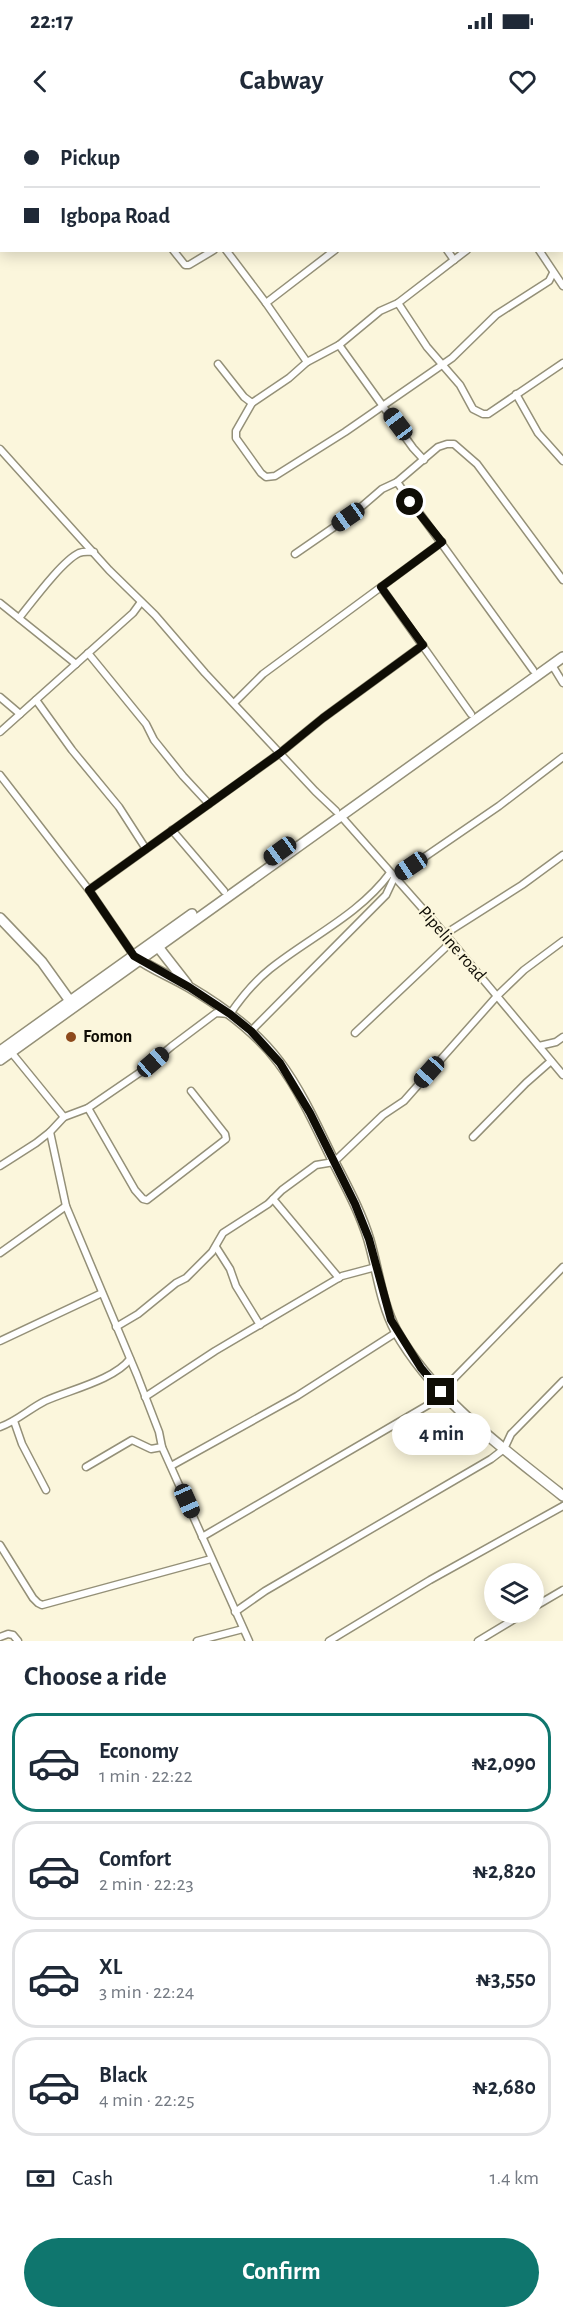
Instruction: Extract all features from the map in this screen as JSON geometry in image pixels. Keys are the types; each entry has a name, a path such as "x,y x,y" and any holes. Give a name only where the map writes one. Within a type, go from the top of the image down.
{"main road":[{"path":"155,944 471,714 563,650"},
{"path":"0,1060 224,891 563,657"},
{"path":"0,918 42,962 70,1001"},
{"path":"155,944 189,987"},
{"path":"137,958 189,987 230,1014 251,1031 280,1063 310,1113 355,1204 369,1239 386,1309 397,1332 421,1368 441,1392 504,1449 562,1495"},
{"path":"0,1051 70,1001 137,958"}],"street":[{"path":"175,252 185,265 189,265 211,252"},
{"path":"228,252 307,362"},
{"path":"266,303 332,252"},
{"path":"448,252 454,260"},
{"path":"464,252 398,303 380,311 339,345 307,362 252,403 236,431 236,438 261,473 270,478 278,475 345,432 460,350 496,315 549,281 554,273"},
{"path":"539,252 563,286"},
{"path":"398,303 423,341 442,363 477,412 488,414 563,363"},
{"path":"339,345 420,458 424,460"},
{"path":"218,364 244,397 252,403"},
{"path":"516,393 538,433 562,458"},
{"path":"295,554 352,514 382,489 397,482 438,447 454,444 467,454 489,480 563,580"},
{"name":"Pipeline road","path":"0,449 338,813 445,934 563,1075"},
{"path":"397,482 533,670"},
{"path":"234,703 263,674 442,542"},
{"path":"19,618 72,558 84,552 94,552"},
{"path":"381,587 471,714"},
{"path":"0,732 133,613 141,602"},
{"path":"0,603 76,664"},
{"path":"89,890 280,753 323,718 423,645"},
{"path":"88,653 146,724 154,740 209,804"},
{"path":"552,665 563,683"},
{"path":"0,697 20,714"},
{"path":"36,700 72,750 118,807 146,849"},
{"path":"0,1166 50,1132 64,1117 88,1108 142,1071 216,1013 230,1014 268,970 354,910 392,876 499,806 563,757"},
{"path":"0,775 89,890 137,958"},
{"path":"172,830 224,891"},
{"path":"355,1033 445,948 448,944 445,934 522,885 563,855"},
{"path":"251,1031 386,895 392,876"},
{"path":"116,1327 138,1314 176,1283 186,1278 216,1247 223,1233 273,1199 316,1165 334,1162 383,1115 404,1101 497,996 524,970 563,941"},
{"path":"539,1046 556,1042 563,1037"},
{"path":"11,1052 64,1117"},
{"path":"473,1137 551,1061"},
{"path":"88,1108 135,1190 147,1200 226,1139 225,1134 191,1091"},
{"path":"50,1132 66,1206 130,1359 159,1432 162,1447 249,1641"},
{"path":"273,1199 339,1278"},
{"path":"0,1253 66,1206"},
{"path":"216,1247 260,1325"},
{"path":"145,1397 215,1351 339,1278 376,1267"},
{"path":"202,1537 428,1405 563,1267"},
{"path":"0,1341 102,1293"},
{"path":"171,1466 297,1396 397,1332"},
{"path":"0,1427 44,1402 81,1388 122,1367 130,1359"},
{"path":"235,1612 266,1591 504,1449 511,1434 563,1381"},
{"path":"14,1421 22,1444 46,1490"},
{"path":"86,1467 132,1440 151,1449 162,1447"},
{"path":"329,1641 430,1580 563,1506"},
{"path":"0,1545 33,1598 42,1605 211,1559"},
{"path":"544,1601 563,1590"},
{"path":"478,1641 507,1623"},
{"path":"197,1641 243,1629"},
{"path":"0,1636 13,1635 18,1641"}],"place":[{"name":"Fomon","path":"71,1037"}],"route":[{"path":"410,502 442,542 381,587 423,645 323,718 280,753 89,890 134,956 189,987 230,1014 251,1031 280,1063 310,1113 355,1204 369,1239 386,1309 391,1320 421,1368 441,1392"}]}
